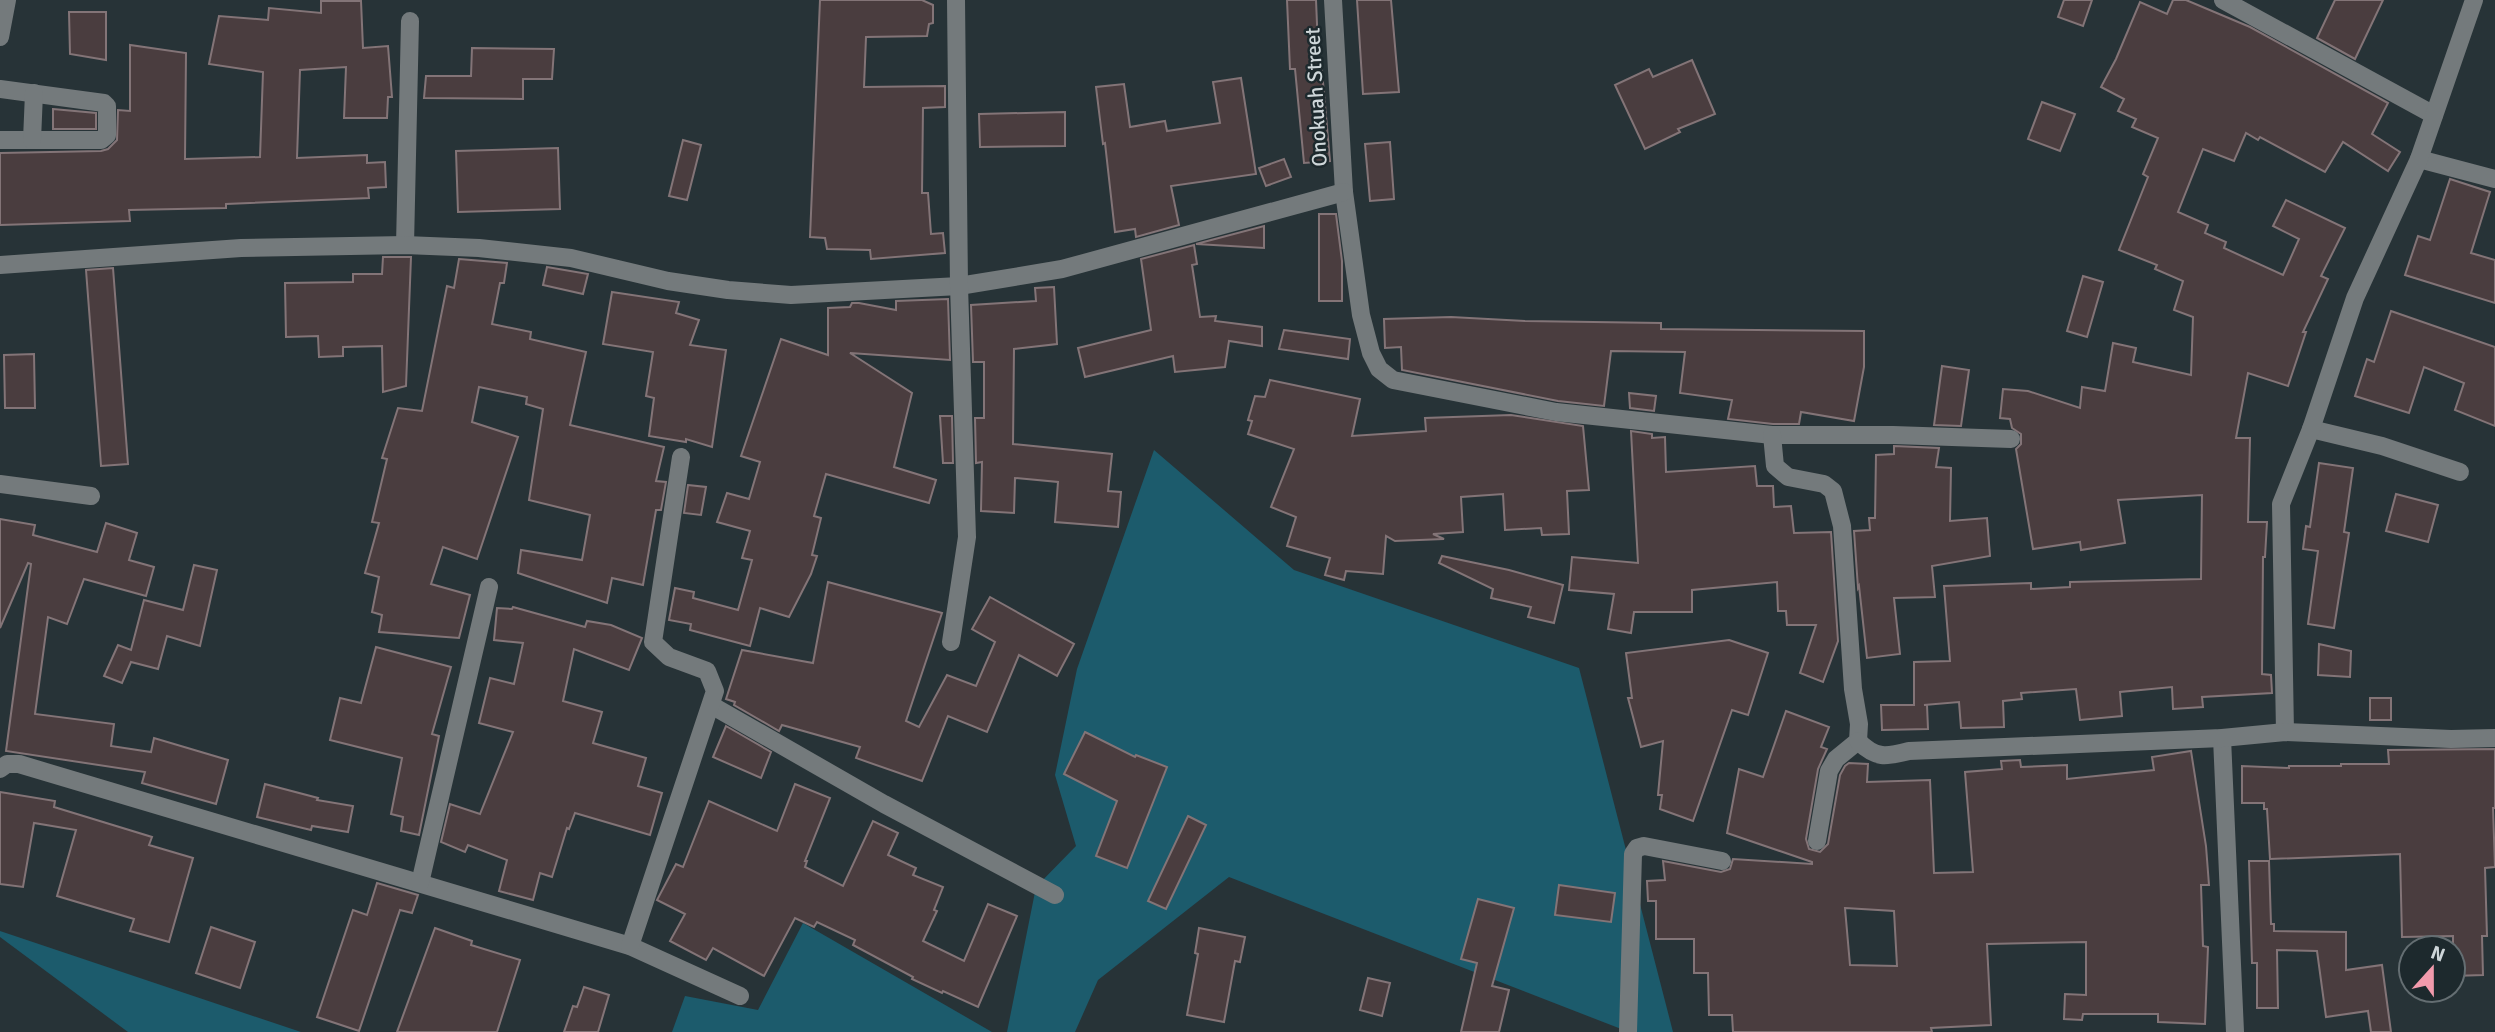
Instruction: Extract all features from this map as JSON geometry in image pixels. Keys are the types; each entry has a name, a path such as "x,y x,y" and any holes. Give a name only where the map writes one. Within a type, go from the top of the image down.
{"street":[{"path":"0,37 7,0"},
{"path":"951,642 967,537 959,286 956,0"},
{"name":"Onokuah Street","path":"1333,0 1344,192 1361,315 1371,353 1379,369 1393,380 1556,412 1772,435 2011,439"},
{"path":"2223,0 2434,116"},
{"path":"2284,732 2281,504 2311,429 2355,298 2419,159 2474,0"},
{"path":"405,245 410,21"},
{"path":"0,89 104,103 107,106 107,135 101,140 0,140"},
{"path":"32,140 34,93"},
{"path":"2419,159 2495,179"},
{"path":"0,265 241,248 405,245 479,248 571,258 668,281 728,290 791,295 959,286 1062,269 1344,192"},
{"path":"2311,429 2382,446 2460,472"},
{"path":"1772,435 1775,466 1788,477 1824,484 1833,491 1842,526 1853,688 1859,724 1858,741 1836,759 1829,771 1817,841"},
{"path":"630,946 715,691 707,671 669,657 653,642 681,457"},
{"path":"0,484 91,496"},
{"path":"420,883 489,587"},
{"path":"711,705 884,804 1055,895"},
{"path":"1858,741 1870,753 1889,756 1909,751 2222,738 2284,732 2451,739 2495,738"},
{"path":"2222,738 2235,1032"},
{"path":"0,769 7,764 19,764 630,946 740,996"},
{"path":"1628,1032 1633,854 1637,848 1644,846 1722,862"}],"shaded area":[{"path":"1154,450 1294,570 1579,668 1673,1032 1629,1032 1229,877 1098,980 1075,1032 1007,1032 1036,887 1076,846 1055,775 1077,669"},
{"path":"803,923 992,1032 672,1032 685,996 758,1010"},
{"path":"0,931 301,1032 128,1032 0,937"}],"building":[{"path":"820,0 922,0 933,5 933,23 929,24 927,36 866,37 864,87 945,86 945,107 923,108 922,193 928,193 931,234 943,233 945,253 871,259 870,250 827,249 825,238 810,237"},
{"path":"1287,0 1316,0 1319,72 1322,71 1330,161 1304,163 1295,69 1290,69"},
{"path":"1357,0 1391,0 1399,92 1363,94"},
{"path":"2064,0 2092,0 2083,26 2058,17"},
{"path":"2173,0 2186,0 2250,27 2388,103 2372,134 2400,152 2388,171 2343,142 2325,172 2260,137 2258,140 2246,133 2234,161 2203,149 2178,212 2208,225 2205,233 2226,242 2224,248 2283,275 2299,239 2273,226 2286,200 2345,228 2321,276 2328,279 2303,332 2306,332 2288,386 2248,373 2236,438 2250,438 2248,522 2267,522 2263,557 2262,674 2271,675 2272,693 2202,697 2203,707 2173,709 2172,687 2120,692 2122,716 2080,720 2076,689 2021,693 2022,699 2003,701 2004,727 1961,728 1959,702 1924,705 1927,705 1928,729 1882,730 1881,705 1914,705 1914,662 1950,661 1944,586 2031,583 2031,589 2070,587 2070,582 2201,579 2202,495 2118,500 2125,543 2081,550 2080,542 2033,549 2016,449 2021,444 2021,434 2012,428 2010,419 2000,418 2003,389 2028,391 2080,408 2082,387 2105,391 2113,343 2136,348 2133,362 2191,375 2193,317 2174,310 2183,281 2155,269 2157,265 2119,250 2148,177 2143,174 2158,138 2132,127 2136,119 2118,111 2124,99 2101,87 2140,2 2167,14"},
{"path":"2335,0 2383,0 2355,59 2317,38"},
{"path":"321,1 361,1 363,48 388,46 392,97 388,97 387,118 344,118 346,67 300,70 297,158 367,155 367,163 385,162 386,187 368,188 369,198 226,204 226,208 129,210 130,221 0,225 0,153 101,151 108,149 117,140 118,110 130,111 130,45 186,53 185,159 260,157 263,72 209,64 219,16 268,20 269,8 321,13"},
{"path":"69,12 106,12 106,60 70,54"},
{"path":"472,48 554,49 552,79 523,79 523,99 424,98 426,76 471,76"},
{"path":"1692,60 1715,114 1678,129 1680,132 1645,149 1615,85 1649,69 1653,77"},
{"path":"1241,78 1256,174 1171,186 1179,225 1136,237 1135,229 1115,232 1096,87 1124,84 1130,127 1165,121 1167,131 1220,123 1213,82"},
{"path":"2042,102 2075,114 2060,151 2028,139"},
{"path":"53,109 96,113 96,129 53,129"},
{"path":"1065,112 1065,146 980,147 979,114"},
{"path":"683,140 701,145 687,200 669,196"},
{"path":"1390,142 1394,199 1370,201 1365,144"},
{"path":"558,148 560,209 458,212 456,151"},
{"path":"1284,159 1291,177 1266,186 1259,168"},
{"path":"2450,179 2490,192 2471,253 2495,260 2495,303 2405,275 2418,236 2430,240"},
{"path":"1319,214 1336,214 1342,261 1342,301 1319,301"},
{"path":"1264,226 1264,248 1196,244"},
{"path":"1194,245 1197,264 1192,265 1200,317 1216,316 1215,321 1262,327 1262,346 1229,341 1225,367 1175,372 1173,356 1085,377 1078,348 1151,330 1141,259"},
{"path":"383,257 411,257 406,386 383,392 382,346 343,347 343,356 319,357 318,336 286,337 285,283 353,282 353,274 382,274"},
{"path":"459,259 507,263 492,324 531,332 530,339 586,352 570,425 664,447 656,481 666,482 661,510 656,510 643,585 612,578 607,603 518,573 521,550 582,560 590,515 529,500 543,409 526,404 527,397 479,387 472,422 518,437 477,559 443,547 431,584 470,595 459,638 379,632 382,615 372,612 379,577 365,573 379,523 372,522 387,459 382,458 398,408 422,411 447,286 454,288"},
{"path":"547,267 588,274 583,294 543,285"},
{"path":"113,268 128,464 101,466 86,270"},
{"path":"2083,276 2103,282 2087,337 2067,331"},
{"path":"1054,287 1057,344 1014,349 1013,444 1112,454 1108,491 1121,492 1118,527 1055,522 1058,482 1015,478 1014,513 981,511 982,462 976,463 975,418 984,418 984,362 973,362 971,305 1036,301 1035,288"},
{"path":"612,292 679,302 676,313 699,320 690,345 726,350 712,447 686,439 686,442 649,436 654,398 646,396 653,352 603,344"},
{"path":"948,299 950,360 850,353 912,393 894,467 936,480 929,503 826,474 814,516 821,518 812,555 817,556 789,617 760,608 750,646 690,630 691,624 669,620 675,588 694,592 693,598 738,610 752,560 742,558 750,531 717,522 727,493 749,499 760,462 741,456 781,339 828,355 828,308 850,307 852,303 859,303 896,310 896,301"},
{"path":"2391,311 2495,347 2495,426 2455,410 2464,383 2424,367 2409,413 2355,396 2367,359 2374,362"},
{"path":"1451,317 1661,323 1661,329 1864,331 1864,367 1854,421 1801,412 1799,424 1728,419 1732,400 1680,393 1685,352 1611,351 1604,406 1558,401 1402,370 1401,347 1385,348 1384,319"},
{"path":"1284,330 1350,339 1348,359 1279,349"},
{"path":"34,354 35,408 5,408 4,355"},
{"path":"1942,366 1969,370 1961,426 1934,425"},
{"path":"1270,380 1360,399 1352,436 1426,431 1425,418 1511,415 1583,426 1589,490 1567,491 1569,534 1542,535 1541,528 1505,530 1503,494 1461,497 1463,532 1433,534 1444,539 1395,541 1386,536 1383,574 1346,571 1344,580 1325,575 1330,558 1287,546 1296,517 1271,507 1294,449 1248,434 1252,421 1248,420 1255,396 1265,397"},
{"path":"1629,393 1656,396 1654,411 1630,408"},
{"path":"940,416 952,416 953,463 943,463"},
{"path":"1631,431 1652,434 1652,438 1665,437 1666,472 1755,466 1757,486 1773,486 1774,507 1791,506 1794,533 1831,532 1838,641 1823,682 1800,673 1816,625 1787,625 1786,611 1778,611 1777,582 1692,590 1692,612 1634,612 1631,633 1608,629 1614,594 1569,590 1572,557 1638,563"},
{"path":"1894,446 1939,448 1936,467 1951,468 1950,521 1987,518 1990,556 1932,566 1935,597 1894,598 1900,654 1867,658 1854,531 1870,530 1869,518 1875,518 1876,455 1894,454"},
{"path":"2319,463 2353,468 2344,532 2349,533 2334,628 2308,624 2318,551 2303,549 2306,526 2310,527"},
{"path":"688,485 706,487 701,515 684,513"},
{"path":"2396,494 2438,505 2428,542 2386,531"},
{"path":"0,519 35,525 33,535 97,552 106,523 137,533 129,560 154,567 146,596 84,579 67,624 48,617 35,714 114,724 111,746 151,752 154,738 228,760 216,804 142,783 145,772 6,751 31,564 28,563 0,628"},
{"path":"1442,556 1563,585 1554,623 1528,617 1531,607 1491,598 1493,589 1439,563"},
{"path":"194,565 217,570 200,646 167,636 158,669 131,662 122,683 104,676 118,645 131,650 144,600 183,610"},
{"path":"828,582 942,613 906,721 919,727 947,675 976,686 995,642 972,629 990,597 1074,644 1057,676 1019,655 987,732 948,716 922,781 856,758 860,747 782,725 779,731 726,699 742,650 813,663"},
{"path":"513,607 585,627 587,621 611,625 642,638 629,670 574,649 563,701 602,712 593,743 646,758 638,786 662,793 650,835 575,813 569,829 567,828 552,877 540,873 533,900 499,891 507,860 468,845 465,852 441,842 450,804 480,814 513,732 479,723 490,678 514,684 523,643 494,640 497,608"},
{"path":"1729,640 1768,653 1748,715 1732,710 1693,821 1660,809 1662,795 1658,795 1663,741 1641,747 1628,698 1632,698 1626,653"},
{"path":"2319,644 2351,651 2350,677 2318,675"},
{"path":"376,647 451,667 432,734 439,736 419,835 401,831 403,817 391,814 402,758 330,740 340,698 361,703"},
{"path":"2370,698 2391,698 2391,720 2370,720"},
{"path":"1786,711 1829,727 1821,747 1827,749 1818,769 1806,839 1809,849 1820,852 1828,844 1840,775 1845,766 1849,763 1868,764 1867,782 1930,780 1934,873 1973,872 1965,772 2002,769 2001,761 2020,760 2021,767 2067,765 2067,779 2154,770 2152,757 2191,751 2206,846 2209,885 2201,885 2203,946 2208,947 2205,1024 2158,1022 2158,1014 2083,1014 2082,1020 2064,1019 2065,994 2086,995 2086,942 1987,944 1991,1025 1931,1028 1932,1032 1733,1032 1732,1015 1709,1015 1708,973 1694,973 1694,939 1656,939 1656,901 1648,901 1647,881 1665,880 1663,861 1721,872 1730,869 1733,859 1812,864 1727,833 1739,769 1763,777","holes":["1845,908 1894,911 1897,966 1850,965"]},
{"path":"726,726 771,752 761,778 713,757"},
{"path":"1085,732 1135,757 1136,755 1167,767 1127,868 1096,856 1117,801 1064,774"},
{"path":"2495,749 2495,867 2485,868 2487,936 2482,936 2483,975 2467,976 2467,934 2402,934 2400,854 2270,859 2267,809 2264,809 2264,803 2242,803 2242,766 2289,768 2389,764 2388,750"},
{"path":"265,784 318,798 317,800 353,806 348,832 312,826 311,830 257,817"},
{"path":"795,784 830,798 805,867 843,886 873,821 898,833 888,855 916,868 913,875 943,887 934,910 937,911 923,941 964,961 988,904 1017,916 978,1007 912,979 913,977 853,945 855,940 817,922 814,927 795,918 764,976 713,948 706,960 670,941 685,914 657,900 676,864 683,867 709,801 777,831"},
{"path":"0,792 55,801 54,807 152,837 149,845 193,858 169,942 130,931 134,919 57,896 76,830 34,823 23,887 0,884"},
{"path":"1188,816 1206,825 1166,909 1148,901"},
{"path":"2249,861 2269,861 2271,924 2274,924 2274,931 2346,932 2346,970 2382,965 2391,1032 2371,1032 2368,1011 2326,1017 2317,951 2277,950 2278,1008 2257,1008 2257,963 2252,963"},
{"path":"377,883 418,895 412,913 400,910 359,1031 317,1017 353,910 367,915"},
{"path":"1559,885 1615,893 1611,922 1555,915"},
{"path":"1478,899 1514,908 1492,986 1509,990 1499,1032 1461,1032 1477,963 1461,959"},
{"path":"211,927 255,942 240,988 196,973"},
{"path":"435,928 472,941 471,945 520,960 497,1032 397,1032"},
{"path":"1199,928 1245,937 1240,962 1235,961 1224,1022 1187,1015 1198,954 1195,953"},
{"path":"1368,978 1390,983 1382,1016 1360,1010"},
{"path":"584,987 609,995 598,1032 564,1032 573,1006 577,1007"}]}
